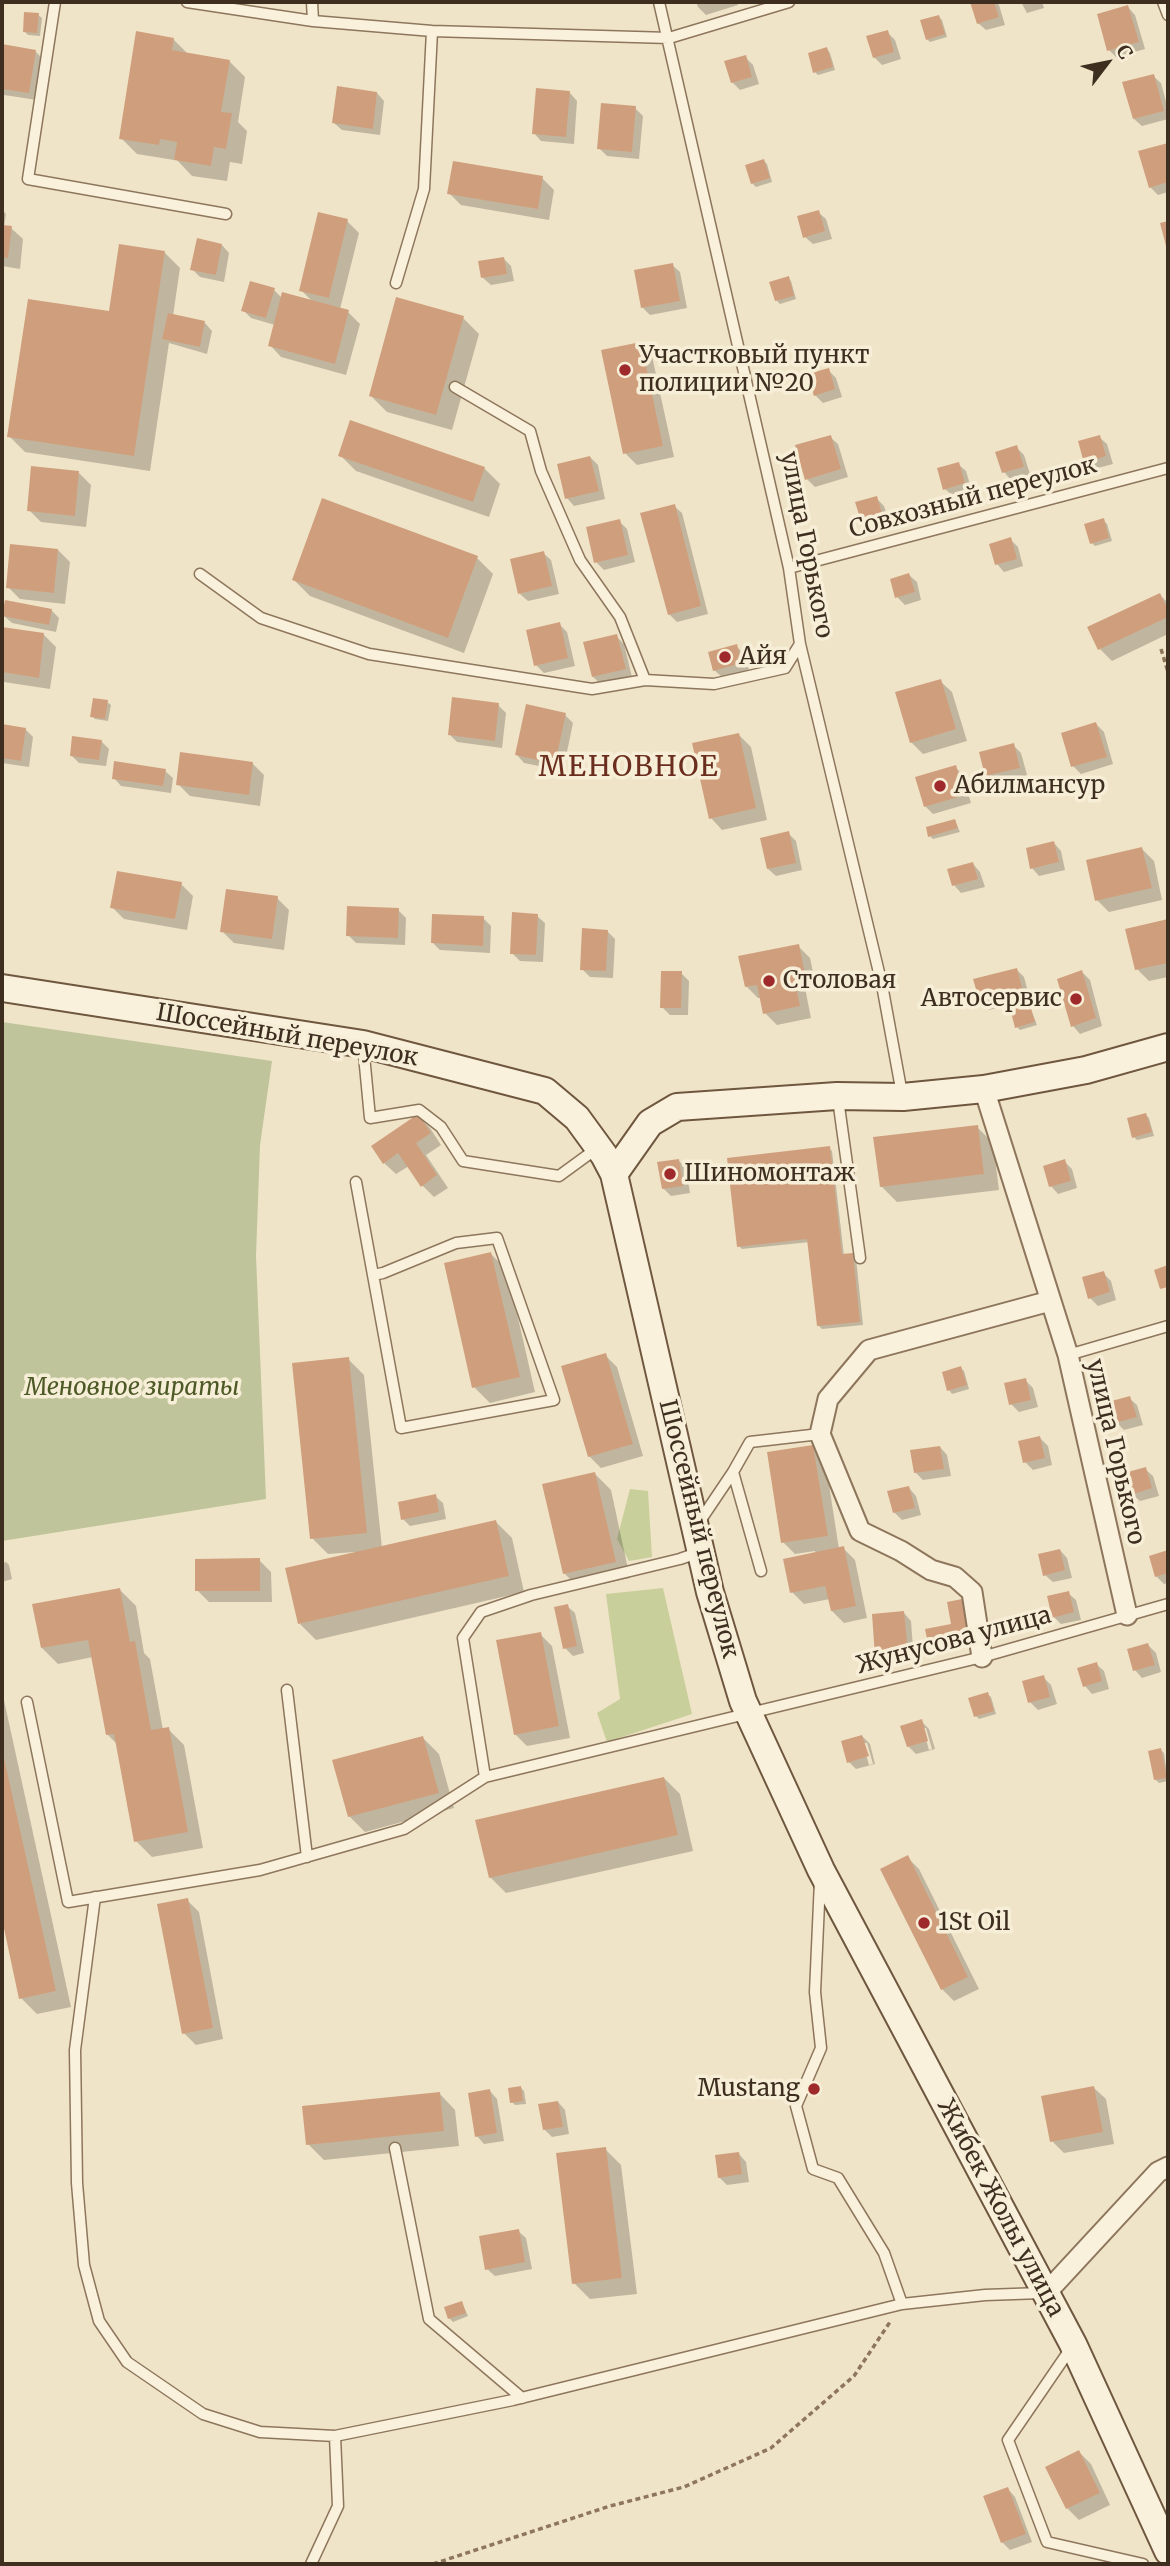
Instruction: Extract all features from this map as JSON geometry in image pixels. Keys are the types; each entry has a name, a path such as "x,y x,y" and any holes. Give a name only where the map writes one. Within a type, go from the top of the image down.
{"main road":[{"name":"Шоссейный переулок","path":"2,988 363,1044 545,1091 577,1118 614,1174 710,1592 743,1701 821,1870"},
{"path":"614,1174 650,1123 677,1107 837,1096 903,1097 984,1089 1086,1070 1168,1047"},
{"name":"Жибек Жолы улица","path":"821,1870 1073,2344 1168,2551"}],"street":[{"name":"улица Горького","path":"984,1089 1068,1355 1127,1615"},
{"path":"982,1657 972,1592 955,1577 931,1570 901,1551 860,1531 820,1434 828,1399 869,1350 1050,1301"},
{"path":"1046,2293 1158,2172 1168,2167"}],"lane":[{"path":"55,2 28,179 226,214"},
{"path":"187,2 313,21 432,31 669,38 789,2"},
{"path":"312,2 313,21"},
{"name":"улица Горького","path":"659,2 789,568 800,644 882,985 903,1097"},
{"path":"1163,2 1168,15"},
{"path":"396,283 424,188 432,31"},
{"path":"455,387 530,431 541,471 580,560 620,617 645,680"},
{"name":"Совхозный переулок","path":"789,568 1168,468"},
{"path":"200,574 261,618 369,654 592,689 645,680 714,684 785,668 800,644"},
{"path":"363,1044 370,1118 419,1110 441,1127 463,1161 559,1176 598,1147"},
{"path":"837,1096 860,1258"},
{"path":"356,1182 373,1275 401,1427 554,1400 497,1238 456,1244 373,1275"},
{"path":"1068,1355 1168,1326"},
{"path":"485,1777 463,1638 481,1612 531,1595 680,1559 698,1540 750,1442 820,1434"},
{"path":"733,1472 761,1571"},
{"name":"Жунусова улица","path":"27,1702 68,1902 260,1870 404,1829 485,1777 982,1657 1168,1604"},
{"path":"287,1690 307,1857"},
{"path":"821,1870 815,1992 821,2048 796,2106 813,2169 838,2178 884,2253 902,2304"},
{"path":"94,1897 75,2050 77,2183 84,2265 99,2321 127,2362 203,2413 260,2432 335,2436 522,2398 902,2304 985,2295 1046,2293"},
{"path":"395,2148 429,2319 522,2398"},
{"path":"1073,2344 1008,2440 1046,2542 1143,2564"},
{"path":"311,2564 338,2506 335,2436"}],"path":[{"path":"1161,649 1168,672"},
{"path":"433,2564 610,2506 684,2487 771,2448 853,2376 902,2304"}],"green space":[{"name":"Меновное зираты","path":"2,1022 272,1061 260,1145 256,1256 266,1499 2,1541"},
{"path":"630,1489 648,1491 652,1557 629,1561 617,1539"},
{"path":"663,1588 692,1714 607,1742 597,1713 620,1699 606,1594"}],"building":[{"path":"970,2 994,2 999,17 977,24"},
{"path":"1128,5 1139,42 1107,51 1097,14"},
{"path":"24,12 39,13 37,33 23,32"},
{"path":"939,15 945,34 926,40 920,20"},
{"path":"888,30 894,52 873,58 866,36"},
{"path":"136,31 174,38 172,50 230,60 221,112 232,113 226,149 214,147 211,166 174,160 177,142 160,139 159,145 119,139"},
{"path":"2,44 36,50 29,93 2,89"},
{"path":"827,47 833,67 813,73 808,53"},
{"path":"746,55 752,77 731,83 724,61"},
{"path":"1154,74 1164,111 1133,119 1122,82"},
{"path":"337,86 377,92 373,129 332,123"},
{"path":"536,88 570,91 566,137 532,134"},
{"path":"601,103 636,106 632,152 597,149"},
{"path":"1168,143 1168,182 1149,188 1138,151"},
{"path":"764,159 770,178 751,184 745,165"},
{"path":"453,161 543,176 538,209 447,194"},
{"path":"819,210 825,231 803,238 797,216"},
{"path":"318,212 348,219 329,298 299,291"},
{"path":"1168,221 1168,250 1167,250 1160,223"},
{"path":"2,225 12,226 8,258 2,257"},
{"path":"197,238 222,244 216,275 190,270"},
{"path":"119,244 165,251 134,456 7,437 28,299 109,311"},
{"path":"504,257 507,274 481,278 478,261"},
{"path":"673,263 680,301 641,308 634,270"},
{"path":"789,276 794,296 775,301 769,282"},
{"path":"250,281 275,288 266,318 241,311"},
{"path":"282,292 349,310 335,364 268,346"},
{"path":"396,297 464,316 436,415 369,396"},
{"path":"168,313 205,321 200,347 162,339"},
{"path":"641,342 663,446 623,454 601,350"},
{"path":"829,368 835,389 814,396 807,374"},
{"path":"350,420 485,467 473,502 338,456"},
{"path":"831,435 841,469 805,480 795,445"},
{"path":"1100,435 1106,456 1084,463 1078,441"},
{"path":"1017,445 1024,467 1002,473 995,452"},
{"path":"590,456 599,491 565,499 557,464"},
{"path":"959,462 965,483 943,490 937,468"},
{"path":"31,466 79,471 75,516 27,511"},
{"path":"877,496 883,517 862,524 855,502"},
{"path":"322,498 478,556 448,638 292,580"},
{"path":"675,504 701,606 668,615 640,513"},
{"path":"1104,518 1109,538 1090,544 1084,524"},
{"path":"620,519 628,555 594,563 586,527"},
{"path":"1011,537 1017,559 995,565 989,544"},
{"path":"10,544 58,549 54,593 6,588"},
{"path":"544,551 552,586 518,594 510,559"},
{"path":"909,573 915,592 895,598 890,579"},
{"path":"1160,593 1168,610 1168,617 1098,650 1087,627"},
{"path":"5,600 52,609 49,625 2,616"},
{"path":"560,622 568,658 534,666 526,630"},
{"path":"2,627 44,633 39,678 2,672"},
{"path":"617,634 626,669 592,677 583,642"},
{"name":"Айя","path":"737,644 742,663 713,671 708,652"},
{"path":"941,679 956,729 910,743 895,692"},
{"path":"452,697 499,703 495,741 448,735"},
{"path":"93,698 108,700 105,719 90,717"},
{"path":"526,704 566,713 555,764 515,755"},
{"path":"1096,722 1107,757 1071,767 1061,733"},
{"path":"2,724 26,728 21,761 2,758"},
{"path":"739,733 756,808 709,819 692,743"},
{"path":"72,736 102,740 99,760 70,756"},
{"path":"1014,743 1020,768 985,776 979,752"},
{"path":"180,752 253,762 249,795 176,785"},
{"path":"114,761 166,769 163,786 112,779"},
{"name":"Абилмансур","path":"956,765 965,795 924,807 915,777"},
{"path":"955,819 958,828 928,837 926,827"},
{"path":"789,831 796,863 767,869 760,838"},
{"path":"1054,841 1059,862 1030,869 1026,848"},
{"path":"1142,847 1152,888 1095,901 1086,860"},
{"path":"973,862 978,879 952,886 947,869"},
{"path":"117,871 182,882 175,919 110,908"},
{"path":"226,889 278,896 272,939 220,932"},
{"path":"347,906 399,908 398,938 346,936"},
{"path":"512,912 538,914 536,955 510,954"},
{"path":"432,914 484,916 483,946 431,943"},
{"path":"1168,919 1168,963 1135,970 1125,929"},
{"path":"582,928 608,930 606,971 580,970"},
{"name":"Столовая","path":"799,944 805,974 794,977 800,1006 763,1014 757,985 745,987 738,956"},
{"path":"1017,968 1023,991 980,1003 973,979"},
{"name":"Автосервис","path":"1082,970 1096,1018 1071,1027 1057,979"},
{"path":"661,971 682,971 681,1008 660,1008"},
{"path":"1029,1002 1035,1022 1015,1028 1010,1008"},
{"path":"1146,1113 1152,1132 1132,1138 1127,1118"},
{"path":"418,1114 431,1133 416,1143 437,1175 421,1187 398,1153 383,1164 371,1146"},
{"path":"978,1125 984,1174 880,1187 873,1137"},
{"path":"830,1146 842,1254 853,1253 860,1322 817,1326 807,1239 737,1247 727,1158"},
{"name":"Шиномонтаж","path":"679,1159 683,1186 662,1189 657,1162"},
{"path":"1065,1159 1071,1181 1049,1187 1043,1166"},
{"path":"491,1252 520,1377 472,1388 444,1263"},
{"path":"1168,1265 1168,1287 1160,1289 1154,1270"},
{"path":"1104,1271 1110,1292 1088,1299 1082,1277"},
{"path":"606,1353 633,1444 588,1457 561,1366"},
{"path":"349,1357 367,1533 310,1539 292,1363"},
{"path":"961,1366 967,1385 947,1391 942,1372"},
{"path":"1026,1378 1031,1400 1009,1405 1004,1383"},
{"path":"1130,1396 1137,1417 1115,1423 1108,1402"},
{"path":"1040,1436 1045,1458 1023,1463 1018,1441"},
{"path":"813,1445 828,1536 781,1543 767,1452"},
{"path":"940,1446 944,1469 914,1473 910,1450"},
{"path":"1146,1467 1152,1488 1131,1495 1124,1473"},
{"path":"595,1472 616,1562 563,1574 542,1484"},
{"path":"909,1486 915,1508 893,1513 887,1491"},
{"path":"436,1494 439,1512 401,1520 398,1502"},
{"path":"496,1520 509,1576 298,1624 285,1568"},
{"path":"844,1546 856,1606 831,1611 825,1586 790,1593 783,1559"},
{"path":"1060,1549 1065,1570 1043,1576 1038,1554"},
{"path":"1168,1550 1168,1573 1155,1577 1149,1556"},
{"path":"260,1558 260,1591 195,1591 195,1559"},
{"path":"120,1588 130,1642 135,1641 151,1730 169,1727 188,1832 134,1842 114,1734 106,1735 88,1640 41,1648 32,1604"},
{"path":"1069,1591 1074,1612 1052,1618 1047,1596"},
{"path":"967,1598 973,1637 928,1644 925,1629 951,1624 947,1602"},
{"path":"568,1604 577,1646 563,1649 554,1607"},
{"path":"904,1611 908,1653 875,1656 872,1614"},
{"path":"541,1632 559,1726 514,1735 496,1640"},
{"path":"1148,1643 1155,1665 1133,1671 1127,1649"},
{"path":"1097,1662 1102,1681 1083,1687 1077,1668"},
{"path":"1044,1675 1050,1697 1028,1703 1022,1681"},
{"path":"988,1692 994,1711 974,1717 968,1698"},
{"path":"922,1719 928,1741 907,1747 900,1726"},
{"path":"862,1735 869,1756 847,1763 841,1741"},
{"path":"423,1736 439,1793 348,1817 332,1760"},
{"path":"1161,1748 1167,1778 1154,1780 1148,1751"},
{"path":"2,1749 56,1991 19,1999 2,1919"},
{"path":"664,1777 678,1835 489,1878 475,1820"},
{"name":"1St Oil","path":"908,1855 968,1977 941,1990 880,1869"},
{"path":"188,1898 213,2028 182,2034 157,1904"},
{"path":"521,2086 523,2101 510,2103 508,2088"},
{"path":"1094,2086 1103,2132 1050,2142 1041,2096"},
{"path":"490,2089 497,2133 475,2137 468,2093"},
{"path":"440,2092 444,2131 306,2145 302,2106"},
{"path":"558,2101 563,2127 543,2130 538,2104"},
{"path":"606,2147 622,2278 572,2284 556,2153"},
{"path":"739,2152 742,2174 718,2178 715,2155"},
{"path":"519,2229 525,2262 485,2270 479,2236"},
{"path":"462,2301 466,2313 448,2319 444,2307"},
{"path":"1079,2450 1100,2493 1066,2509 1045,2467"},
{"path":"1008,2487 1026,2534 1001,2543 983,2496"}],"place":[{"name":"Участковый пункт полиции №20","path":"625,370"},
{"name":"Айя","path":"725,657"},
{"name":"Абилмансур","path":"940,786"},
{"name":"Столовая","path":"769,981"},
{"name":"Автосервис","path":"1076,999"},
{"name":"Шиномонтаж","path":"670,1174"},
{"name":"1St Oil","path":"924,1923"},
{"name":"Mustang","path":"814,2089"}],"district":[{"name":"МЕНОВНОЕ","path":"629,768"}]}
